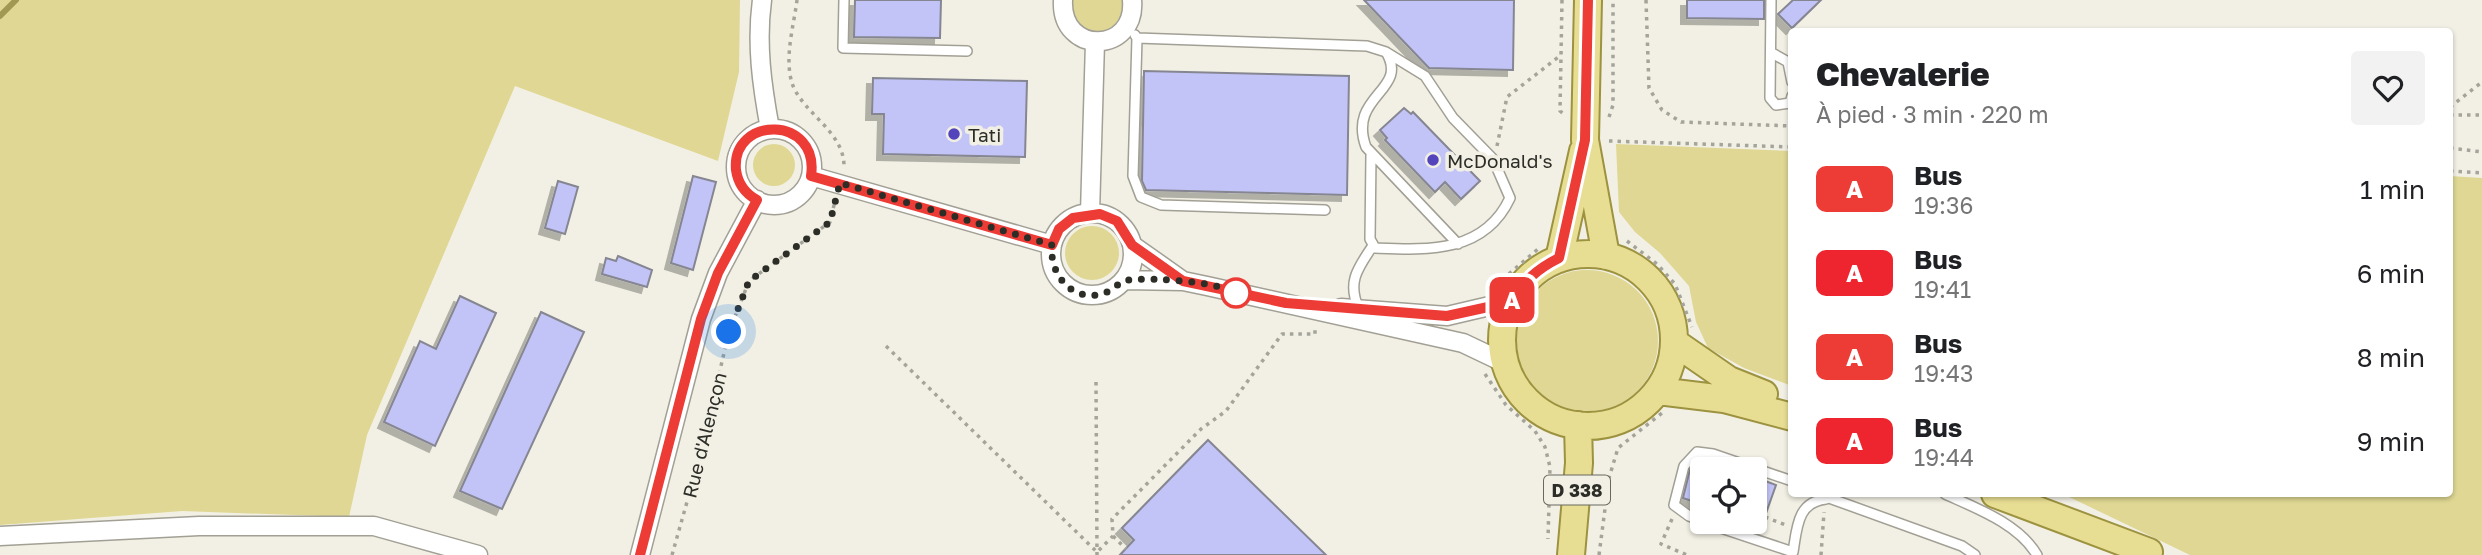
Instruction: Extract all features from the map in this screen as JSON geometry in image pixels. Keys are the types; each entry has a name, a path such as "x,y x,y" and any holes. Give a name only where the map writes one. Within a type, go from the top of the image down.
{"main road":[{"path":"1588,0 1590,135 1614,246 1656,287 1684,340 1729,380 1788,402"},
{"path":"1590,135 1554,249 1523,283 1500,296 1503,332 1494,367 1532,405 1553,419 1578,425 1601,425 1663,401 1724,399 1788,416"},
{"path":"1554,249 1583,254 1614,246"},
{"path":"1663,401 1670,367 1684,340"},
{"name":"D 338","path":"1559,549 1579,463 1578,425"},
{"path":"2003,497 2152,554"},
{"path":"2032,497 2094,522 2152,554"}],"street":[{"path":"762,0 759,24 760,79 770,129"},
{"path":"1062,0 1067,25 1085,40 1095,42 1132,32 1132,0"},
{"path":"1090,213 1095,42"},
{"path":"770,129 786,131 800,139 811,159 811,176 803,190 790,201 774,205 757,200 740,184 736,160 748,139 770,129"},
{"path":"811,176 1052,245"},
{"name":"Rue d'Alençon","path":"640,555 701,319 718,273 757,200"},
{"path":"1132,245 1132,263 1124,280 1105,293 1094,295 1072,290 1057,276 1051,255 1052,245 1066,222 1090,213 1117,221 1132,245 1183,281"},
{"path":"1124,280 1183,281 1463,343 1494,367"},
{"path":"1286,303 1447,316 1500,296"},
{"path":"0,536 199,526 374,526 478,555"}],"lane":[{"path":"844,0 843,48 967,51"},
{"path":"1771,0 1772,53 1768,68 1770,98 1776,105 1788,103"},
{"path":"1325,210 1161,205 1141,197 1133,176 1132,32 1367,46 1386,52 1425,76 1453,118 1490,156 1510,198 1505,209 1469,242 1427,250 1372,247"},
{"path":"1386,52 1393,62 1393,72 1389,82 1369,102 1362,121 1363,138 1371,155 1458,244"},
{"path":"1772,53 1788,62"},
{"path":"1359,309 1354,297 1354,275 1372,247 1371,155"},
{"path":"1690,514 1676,507 1675,498 1684,466 1697,452 1713,454 1788,480"},
{"path":"1824,497 1962,546 1975,555"},
{"path":"1952,497 1983,511 2029,541 2037,555"},
{"path":"1741,534 1793,552 1803,508 1812,500 1828,499"}],"path":[{"name":"Rue d'Alençon","path":"672,555 698,463 729,332 749,281 830,222 840,183 844,157 836,141 793,84 790,57 797,0"},
{"path":"1609,119 1613,105 1613,0"},
{"path":"1646,0 1649,88 1662,110 1681,122 1788,126"},
{"path":"1490,156 1499,144 1507,97 1561,55"},
{"path":"2453,105 2482,82"},
{"path":"1564,114 1590,135 1788,147"},
{"path":"2453,115 2482,115"},
{"path":"2453,148 2482,152"},
{"path":"2453,172 2482,173"},
{"path":"1614,246 1675,284 1687,310 1684,340"},
{"path":"1500,296 1554,249"},
{"path":"1126,549 1113,536 1112,520 1200,429 1226,411 1282,334 1315,334 1317,311"},
{"path":"886,346 1097,554"},
{"path":"1494,367 1506,405 1535,431 1545,447 1550,467 1559,549"},
{"path":"1096,382 1097,554"},
{"path":"1598,555 1609,478 1618,448 1661,414 1663,401"},
{"path":"1821,555 1828,499"},
{"path":"1676,507 1661,544 1687,555"},
{"path":"1097,554 1113,536"}],"shaded area":[{"path":"0,0 740,0 739,72 718,161 515,86 367,435 349,517 182,511 0,525"},
{"path":"1072,0 1122,0 1122,11 1113,26 1106,30 1090,30 1074,19"},
{"path":"774,144 789,150 795,165 789,180 774,186 759,180 753,165 759,150"},
{"path":"1616,144 1788,151 1788,384 1744,368 1708,348 1696,322 1689,286 1660,253 1635,232 1619,212"},
{"path":"2453,176 2482,178 2482,555 2190,555 2069,497 2453,497"},
{"path":"1097,226 1107,230 1115,238 1119,253 1115,268 1107,276 1087,280 1077,276 1069,268 1065,248 1069,238 1077,230"},
{"path":"1587,270 1614,276 1637,291 1652,314 1658,341 1652,368 1637,391 1614,406 1587,412 1560,406 1537,391 1522,368 1516,341 1522,314 1537,291 1560,276"}],"building":[{"path":"855,0 941,0 940,38 854,37"},
{"path":"1364,0 1514,0 1513,70 1429,68"},
{"path":"1687,0 1764,0 1764,19 1687,18"},
{"path":"1793,0 1821,0 1792,28 1778,14"},
{"path":"1144,71 1349,76 1347,195 1146,190 1142,181"},
{"name":"Tati","path":"873,78 1027,81 1025,157 883,154 884,114 872,114"},
{"name":"McDonald's","path":"1404,108 1411,114 1413,112 1480,181 1461,199 1445,182 1435,192 1385,140 1387,138 1380,130"},
{"path":"693,176 716,182 693,270 671,263"},
{"path":"558,181 578,187 565,234 545,228"},
{"path":"618,256 652,270 647,287 602,274 606,258 616,261"},
{"path":"460,296 496,313 435,446 384,422 420,341 436,349"},
{"path":"541,312 584,332 502,509 460,491"},
{"path":"1208,440 1326,555 1120,555 1134,540 1122,528"},
{"path":"1690,469 1690,500 1683,498"},
{"path":"1767,482 1776,485 1767,510"}],"waterway":[{"path":"0,16 16,0"}],"bus line":[{"name":"A","path":"640,555 701,319 718,273 757,200 743,189 738,178 736,160 744,143 758,132 778,129 800,139 809,152 811,176 1008,230 1052,245 1059,229 1073,218 1090,213 1109,216 1124,228 1132,245 1183,281 1286,303 1447,316 1463,314 1511,302 1523,283 1539,268 1559,258 1585,140 1588,0"}],"place":[{"name":"Tati","path":"954,134"},
{"name":"McDonald's","path":"1433,160"}],"route":[{"path":"729,332 749,281 830,222 840,183 1052,245 1051,255 1057,276 1072,290 1082,294 1105,293 1124,280 1183,281 1236,293"}]}
